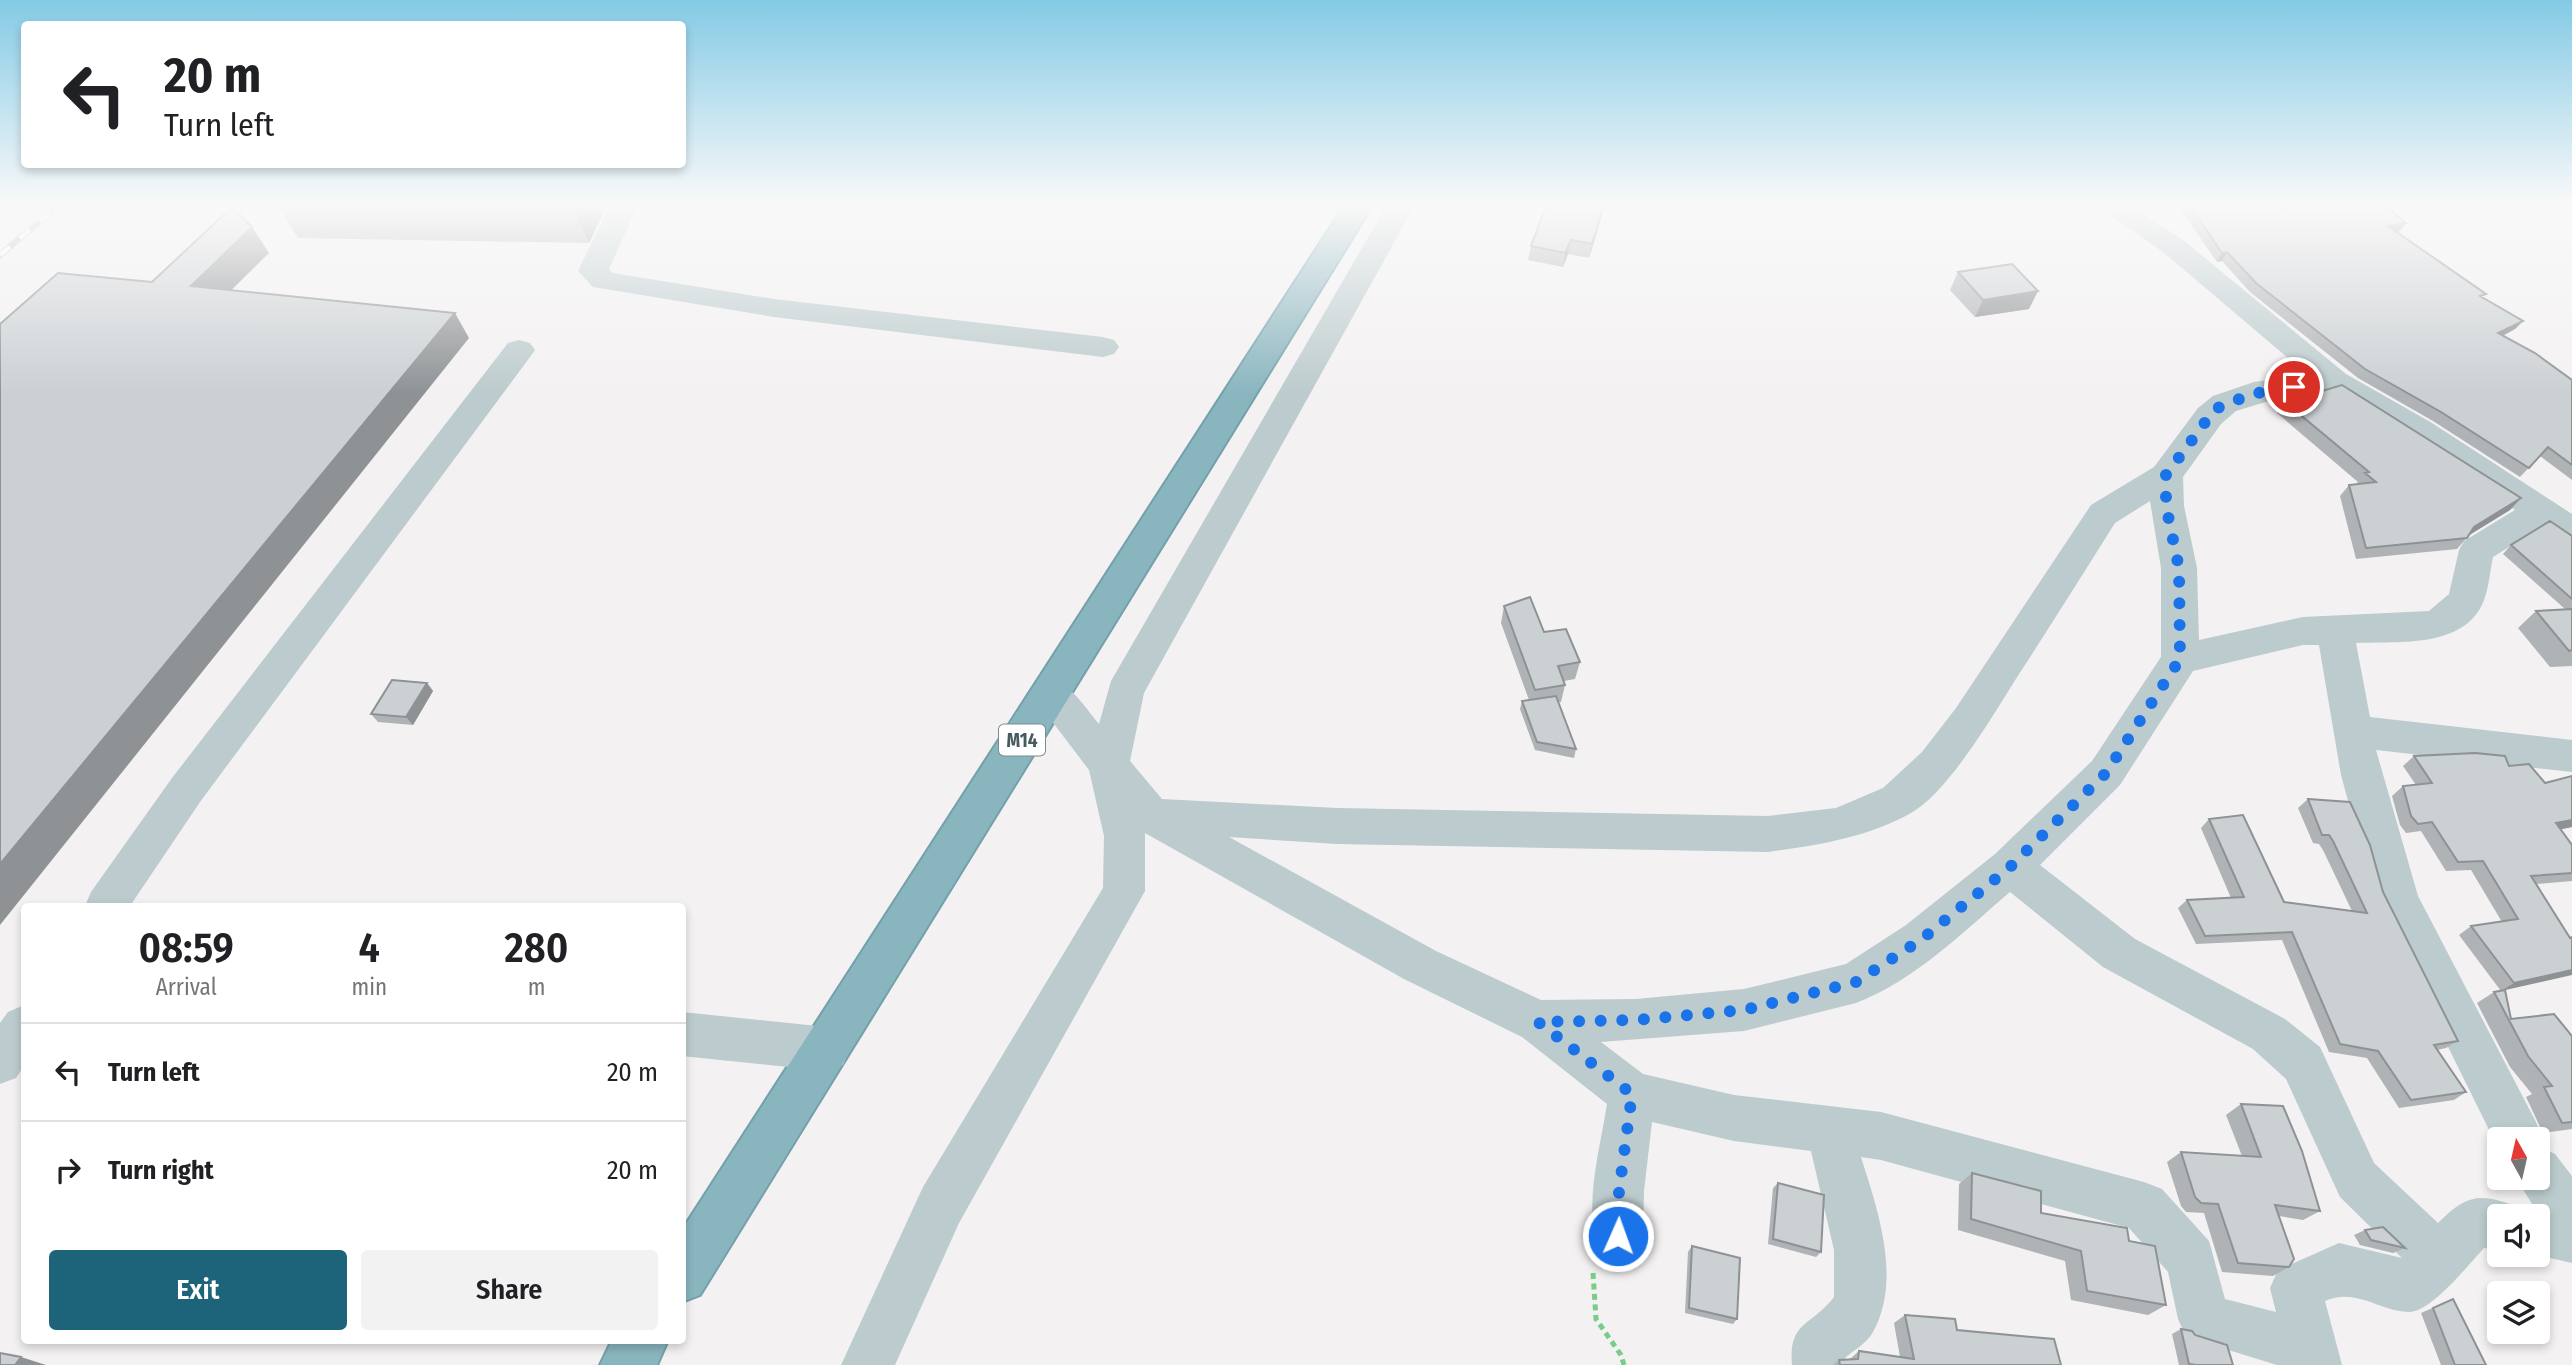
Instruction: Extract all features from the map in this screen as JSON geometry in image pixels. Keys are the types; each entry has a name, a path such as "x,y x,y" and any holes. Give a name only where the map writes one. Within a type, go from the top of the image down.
{"highway":[{"name":"M14","path":"686,1270 1320,267"},
{"path":"626,1365 639,1344"}],"street":[{"path":"595,267 593,271 604,281 774,308 1102,347"},
{"path":"868,1365 941,1205 1124,891 1125,836 1109,767 1125,692 1366,267"},
{"path":"2198,267 2335,381 2420,431 2572,531"},
{"path":"109,903 186,789 519,350"},
{"path":"1152,816 1337,826 1768,834 1839,825 1898,800 1936,764 1970,719 2103,514 2166,475 2215,409 2252,394 2335,381"},
{"path":"1538,1022 1636,1020 1744,1010 1856,982 1922,939 2010,867 2106,773 2180,659 2179,568 2166,506 2166,475"},
{"path":"2180,659 2303,631 2438,625 2466,600 2477,550 2541,511"},
{"path":"2335,631 2361,775 2397,899 2513,1127"},
{"path":"1051,695 1152,816 1420,965 1538,1022 1632,1094 1734,1118 1881,1136 2144,1208 2191,1259 2204,1319 2313,1357"},
{"path":"2353,731 2572,756"},
{"path":"2010,867 2119,953 2269,1034 2303,1063 2357,1180 2439,1259"},
{"path":"0,1062 21,1031"},
{"path":"686,1034 827,1049"},
{"path":"1618,1236 1619,1191 1632,1094"},
{"path":"1819,1365 1817,1346 1854,1314 1862,1272 1852,1209 1829,1130"},
{"path":"2550,1188 2572,1218"},
{"path":"2313,1357 2296,1288 2339,1269 2411,1286 2475,1222 2487,1224"},
{"path":"2550,1233 2572,1238"}],"path":[{"path":"1618,1236 1593,1272 1596,1319 1621,1355 1624,1365"}],"building":[{"path":"168,267 211,267 191,286 455,313 0,864 0,324 58,273 152,282"},
{"path":"2015,267 2038,291 1983,300 1958,272"},
{"path":"2241,267 2447,267 2486,294 2480,296 2523,321 2498,333 2535,353 2572,380 2572,465 2548,447 2529,468 2441,412 2365,369 2256,283"},
{"path":"2342,385 2521,498 2474,527 2467,538 2366,548 2349,485 2376,482 2365,473 2369,472 2285,402"},
{"path":"2550,521 2572,536 2572,599 2511,545"},
{"path":"1530,597 1544,632 1566,629 1580,662 1558,666 1565,685 1535,690 1504,606"},
{"path":"2572,609 2572,650 2569,651 2536,611"},
{"path":"392,680 427,683 406,717 371,714"},
{"path":"1556,696 1576,749 1537,742 1522,701"},
{"path":"2475,753 2505,756 2509,766 2529,764 2545,783 2572,776 2572,820 2556,823 2572,845 2572,873 2531,876 2570,938 2572,937 2572,970 2514,983 2471,926 2518,919 2483,861 2458,862 2432,822 2418,824 2411,816 2403,786 2432,783 2414,756"},
{"path":"2308,799 2350,802 2370,845 2383,892 2458,1041 2434,1045 2466,1092 2411,1100 2378,1051 2340,1044 2292,932 2205,936 2187,900 2244,897 2209,819 2243,815 2284,902 2367,913 2333,841 2329,835 2322,835"},
{"path":"2505,990 2511,1019 2554,1014 2572,1036 2572,1122 2562,1123 2544,1087 2552,1086 2528,1056 2494,992"},
{"path":"2241,1104 2283,1106 2302,1151 2320,1211 2275,1205 2294,1259 2289,1267 2238,1263 2218,1204 2201,1203 2195,1197 2181,1152 2261,1157"},
{"path":"1972,1173 2041,1191 2041,1213 2127,1228 2129,1241 2155,1246 2166,1305 2087,1291 2081,1251 1971,1219"},
{"path":"1778,1183 1824,1195 1821,1252 1773,1239"},
{"path":"2383,1227 2405,1248 2371,1240 2365,1230"},
{"path":"1692,1246 1740,1258 1737,1319 1689,1308"},
{"path":"2453,1299 2486,1365 2455,1365 2433,1308"},
{"path":"1905,1315 1955,1319 1957,1330 2054,1339 2061,1365 1840,1365 1839,1360 1858,1359 1859,1351 1914,1359"},
{"path":"2181,1329 2227,1345 2233,1365 2189,1364"},
{"path":"0,1353 21,1357 15,1365 0,1365"}],"route":[{"path":"1618,1236 1619,1191 1632,1094 1538,1022 1636,1020 1744,1010 1856,982 1922,939 2010,867 2106,773 2180,659 2179,568 2166,506 2166,475 2184,455 2215,409 2252,394 2294,387"}]}
